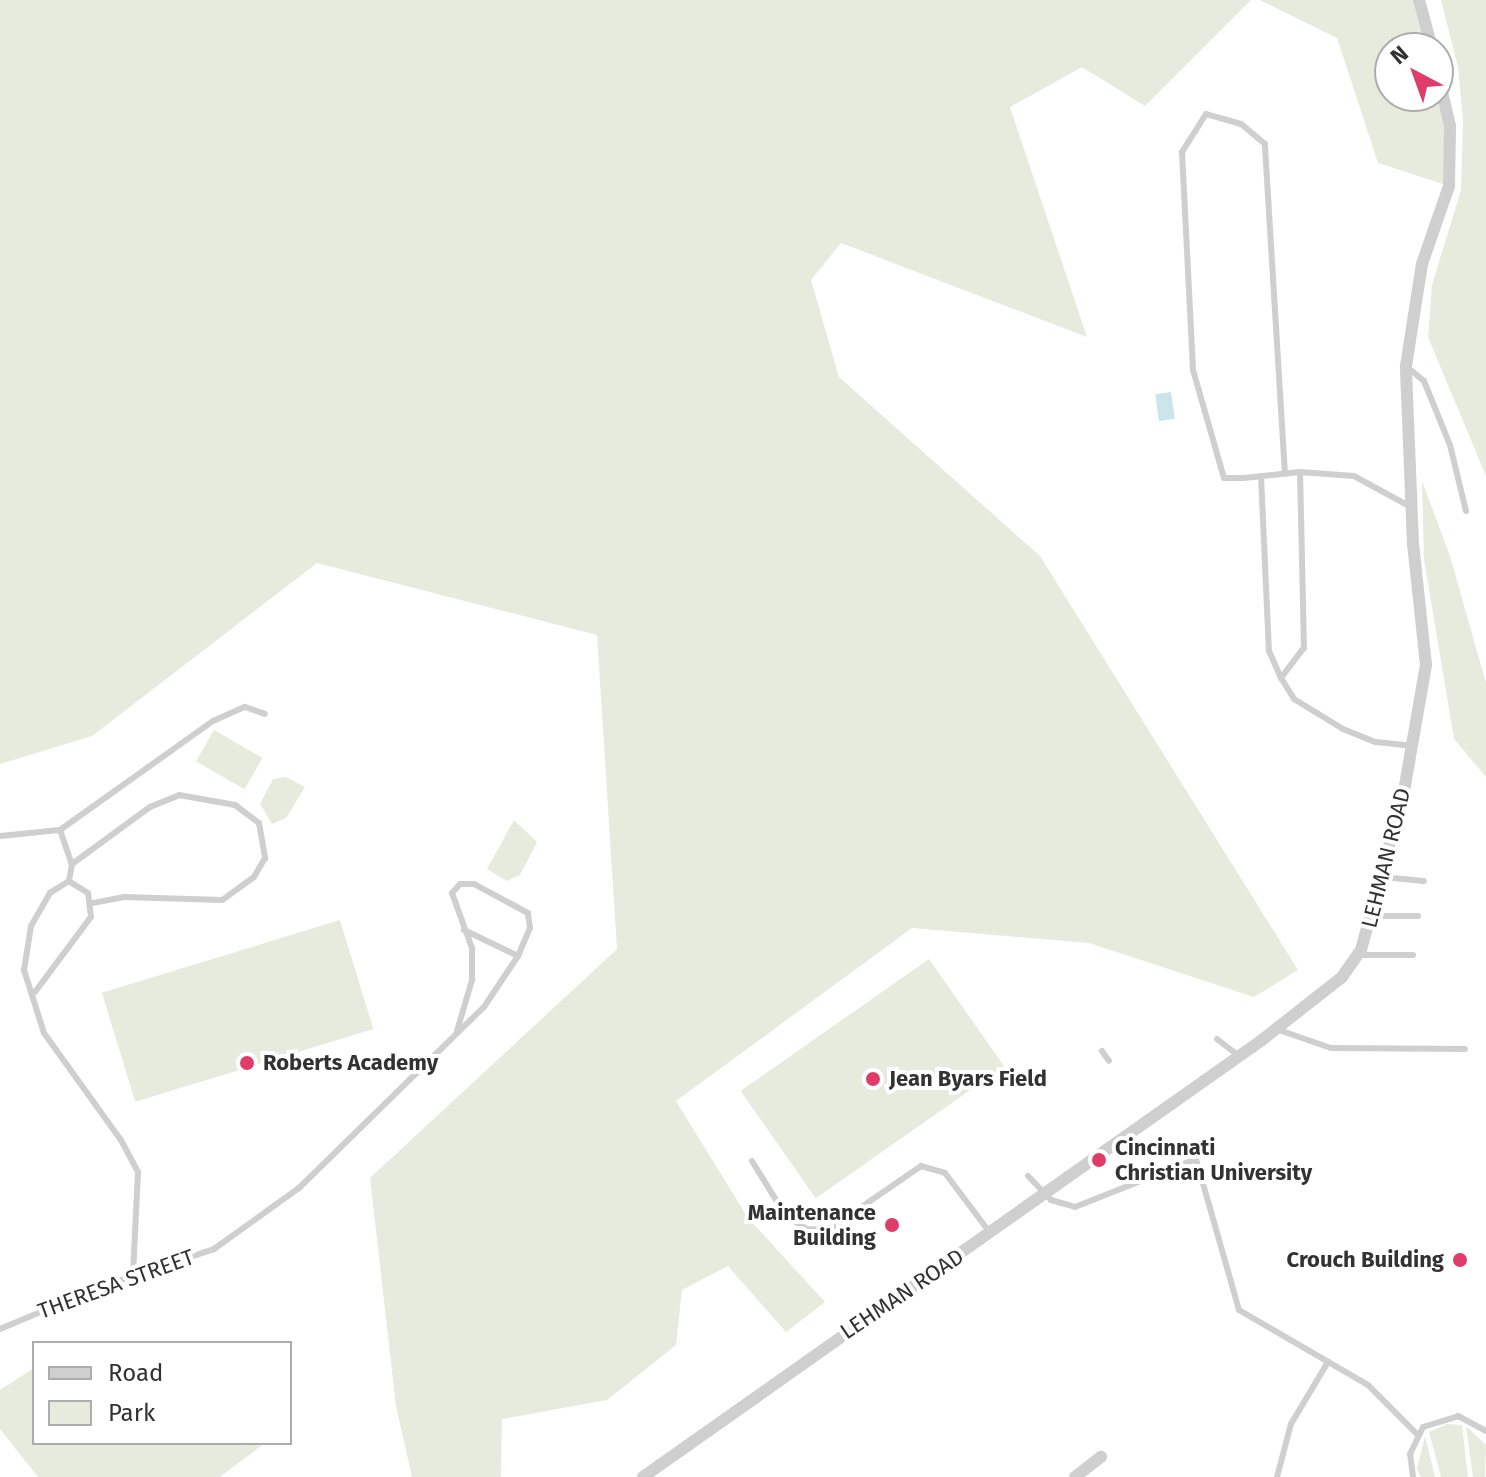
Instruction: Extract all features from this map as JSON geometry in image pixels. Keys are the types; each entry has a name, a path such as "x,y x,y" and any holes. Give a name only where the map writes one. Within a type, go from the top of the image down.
{"street":[{"path":"1419,0 1428,32"},
{"name":"LEHMAN ROAD","path":"643,1477 991,1234 1276,1029 1342,977 1357,955 1373,916 1412,746 1426,665 1412,507 1406,366 1422,264 1449,186 1450,126 1447,112"},
{"path":"1075,1477 1101,1457"}],"lane":[{"path":"1285,474 1265,144 1241,124 1206,114 1182,152 1193,370 1224,478 1261,476 1285,474 1300,472 1354,476 1412,507"},
{"path":"1406,366 1424,381 1450,445 1466,511"},
{"path":"1281,678 1304,648 1300,472"},
{"path":"1261,476 1269,645 1281,678 1294,699 1343,729 1376,742 1412,746"},
{"path":"0,836 60,830 213,721 245,707 265,714"},
{"path":"72,864 150,807 179,795 235,805 259,823 265,858 254,877 222,900 124,897 93,903"},
{"path":"60,830 72,864 69,881 50,893 31,926 24,970 35,992 44,1033 121,1140 138,1172 133,1276"},
{"path":"1382,877 1424,881"},
{"path":"69,881 93,903"},
{"name":"THERESA STREET","path":"0,1329 133,1276 214,1249 299,1188 484,1007 518,956 530,928 528,913 474,884 460,884 452,893 464,930"},
{"path":"35,992 91,917 93,903"},
{"path":"1373,916 1418,916"},
{"path":"464,930 518,956"},
{"path":"457,1031 472,980 472,948 464,930"},
{"path":"1357,955 1413,955"},
{"path":"1276,1029 1331,1048 1465,1049"},
{"path":"1217,1039 1239,1056"},
{"path":"1102,1051 1109,1061"},
{"path":"1028,1176 1044,1195 1075,1207 1196,1159 1239,1310 1384,1397 1417,1434"},
{"path":"752,1161 786,1216 807,1229 828,1230 921,1166 945,1173 991,1234"},
{"path":"1277,1477 1291,1424 1328,1362"},
{"path":"1412,1476 1410,1454 1417,1434 1439,1418 1458,1416 1486,1431"}],"green space":[{"path":"0,0 1251,0 1145,106 1082,67 1010,107 1087,337 841,243 811,280 839,377 1040,556 1298,970 1254,997 1089,943 912,928 676,1101 748,1218 825,1302 786,1332 728,1266 682,1290 676,1345 607,1400 502,1419 501,1477 412,1477 396,1406 370,1178 617,949 597,635 317,563 92,736 0,764"},
{"path":"1260,0 1419,0 1428,32 1374,32 1374,112 1444,112 1450,126 1449,186 1378,163 1337,38"},
{"path":"1441,0 1486,0 1486,476 1428,337 1432,285 1461,190 1463,121 1454,32 1449,32"},
{"path":"1422,481 1450,556 1486,683 1486,777 1454,739 1424,560"},
{"path":"214,730 262,758 244,789 196,761"},
{"path":"286,777 305,787 286,818 272,824 260,804 273,779"},
{"path":"514,820 537,842 520,875 507,881 487,869"},
{"path":"340,920 373,1029 135,1102 102,993"},
{"name":"Jean Byars Field","path":"929,959 1004,1066 816,1198 741,1091"},
{"path":"32,1369 32,1445 262,1445 220,1477 38,1477 0,1429 0,1390"},
{"path":"1447,1424 1462,1425 1468,1477 1441,1477 1429,1432"},
{"path":"1466,1426 1486,1445 1485,1477 1473,1477"},
{"path":"1425,1436 1435,1477 1421,1477 1417,1469"}],"water":[{"path":"1171,392 1175,419 1159,421 1155,394"}],"place":[{"name":"Roberts Academy","path":"247,1063"},
{"name":"Jean Byars Field","path":"873,1079"},
{"name":"Cincinnati Christian University","path":"1099,1160"},
{"name":"Maintenance Building","path":"892,1225"},
{"name":"Crouch Building","path":"1460,1260"}]}
